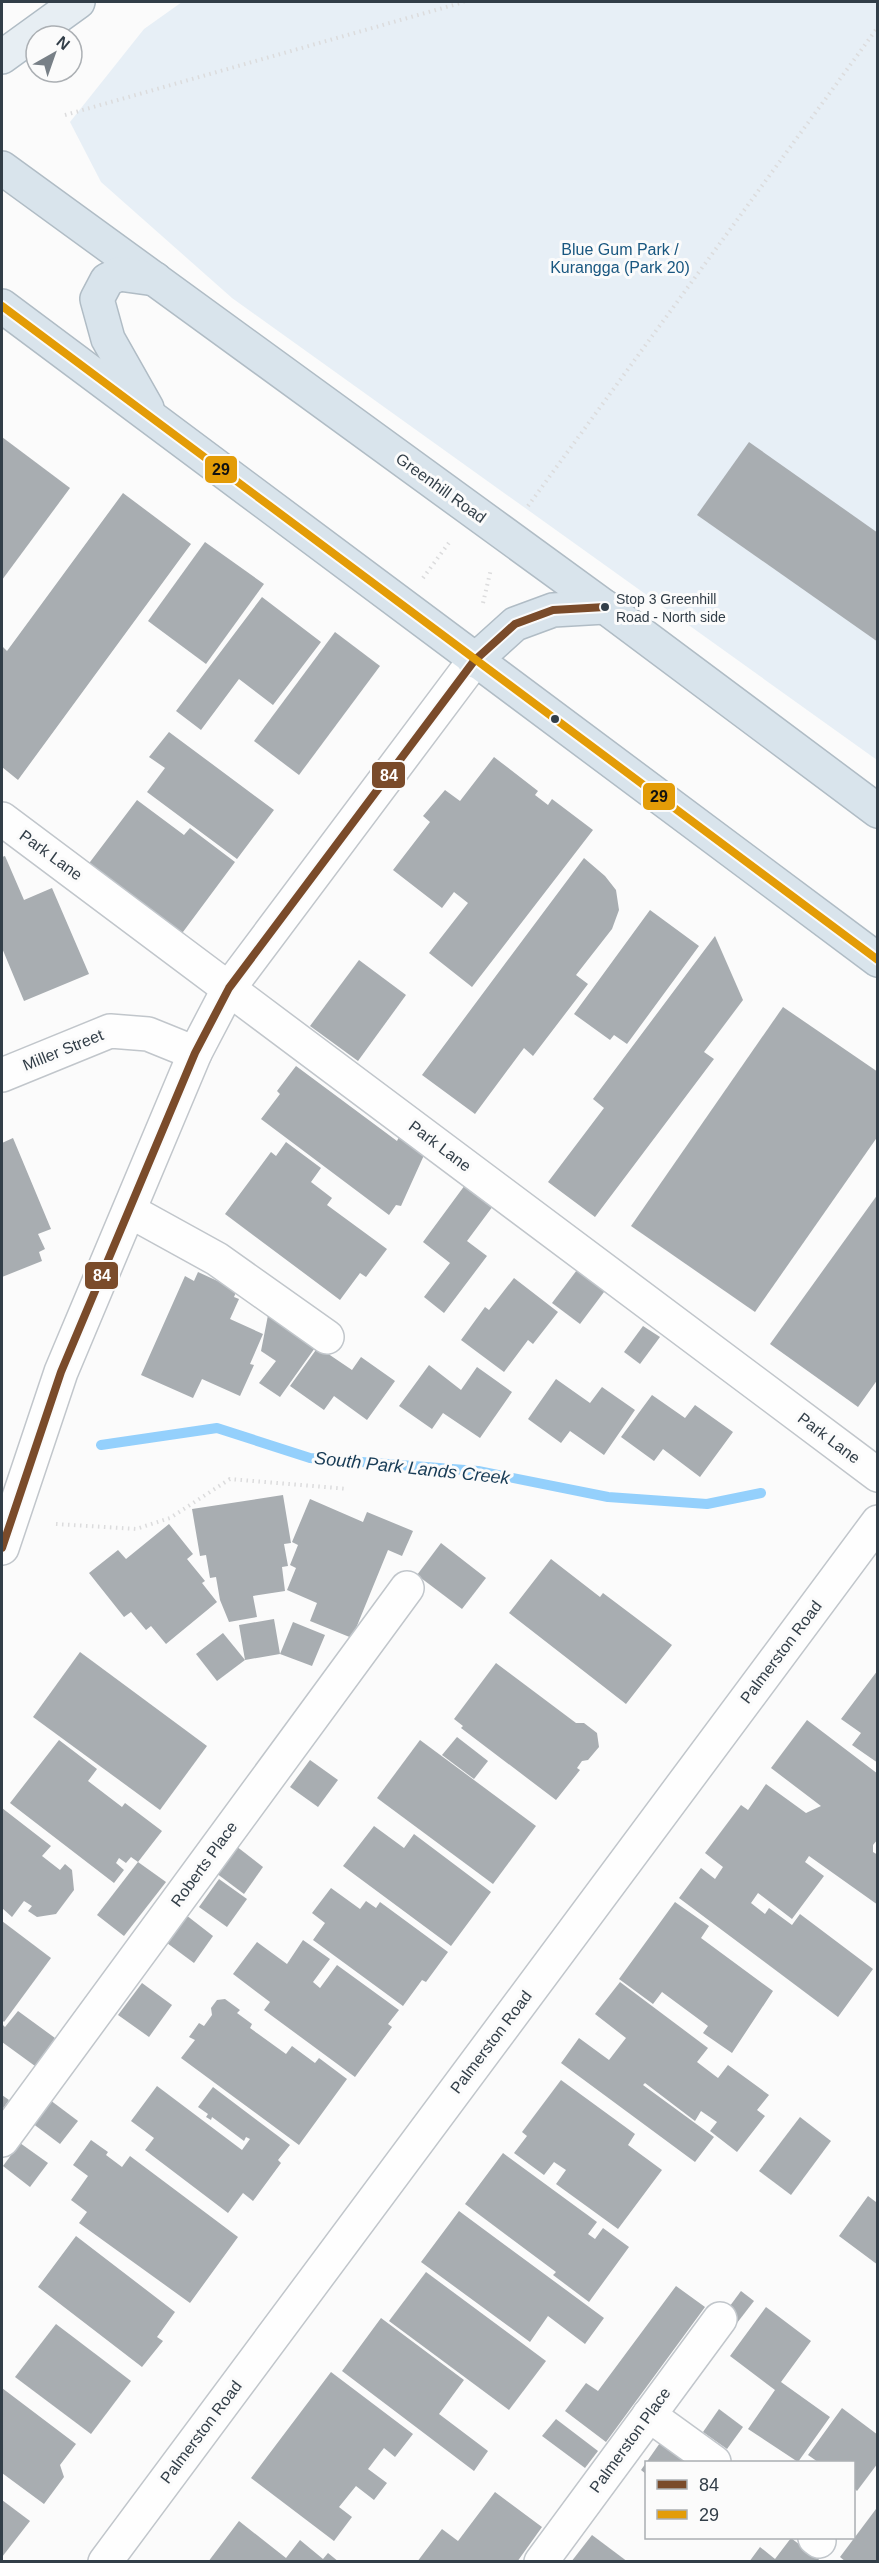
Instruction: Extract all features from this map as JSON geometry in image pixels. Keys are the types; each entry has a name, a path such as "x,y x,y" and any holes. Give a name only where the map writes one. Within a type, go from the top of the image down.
{"highway":[{"name":"Greenhill Road","path":"2,168 605,607 878,811"},
{"path":"153,420 108,339 97,298 107,280 119,274 155,279"},
{"path":"2,306 474,661 878,960"},
{"path":"474,661 515,624 553,610 605,607"}],"main road":[{"path":"2,57 78,2"}],"street":[{"path":"2,1548 61,1372 195,1053 229,988 474,661"},
{"name":"Park Lane","path":"2,819 878,1475"},
{"name":"Miller Street","path":"2,1076 110,1031 148,1034 195,1053"},
{"path":"130,1211 217,1259 327,1337"},
{"name":"Palmerston Road","path":"105,2562 878,1522"},
{"name":"Roberts Place","path":"2,2140 407,1588"},
{"name":"Palmerston Place","path":"541,2562 720,2319"},
{"path":"649,2415 711,2461"}],"path":[{"path":"65,115 465,2"},
{"path":"523,513 878,27"},
{"path":"423,578 457,531"},
{"path":"481,610 492,568"},
{"path":"56,1524 136,1529 170,1518 230,1479 348,1489"}],"green space":[{"name":"Blue Gum Park / Kurangga (Park 20)","path":"182,2 877,2 877,760 232,298 101,182 70,122 144,29"}],"building":[{"path":"2,437 70,488 2,580"},
{"path":"749,442 878,533 878,642 697,515"},
{"path":"123,493 191,544 18,780 2,767 2,646 7,651"},
{"path":"205,542 264,584 206,664 148,621"},
{"path":"262,597 321,642 273,705 239,679 201,730 176,711"},
{"path":"335,632 380,666 299,775 254,741"},
{"path":"169,732 274,810 237,859 147,792 165,768 149,757"},
{"path":"494,757 538,791 535,795 548,805 552,799 593,830 472,987 429,953 468,903 454,892 442,908 393,870 430,822 423,816 445,790 460,801"},
{"path":"137,800 184,835 190,828 235,862 180,936 87,866"},
{"path":"5,856 24,900 52,888 89,974 24,1001 2,948 2,857"},
{"path":"584,858 605,876 616,890 619,910 612,929 576,975 588,984 533,1056 524,1048 475,1114 422,1075"},
{"path":"650,910 699,946 627,1044 614,1035 610,1040 574,1014"},
{"path":"715,936 743,1000 704,1052 714,1059 595,1217 548,1182 604,1108 593,1099"},
{"path":"359,960 406,995 358,1061 310,1026"},
{"path":"783,1007 878,1072 878,1136 755,1312 631,1226"},
{"path":"296,1066 397,1141 399,1137 425,1153 401,1206 396,1205 389,1215 261,1119 280,1094 277,1091"},
{"path":"13,1138 51,1229 38,1234 45,1249 39,1252 42,1261 2,1277 2,1143"},
{"path":"286,1142 321,1168 311,1182 332,1198 327,1205 387,1249 366,1277 360,1273 340,1300 225,1214 271,1152 276,1156"},
{"path":"465,1185 493,1206 467,1241 487,1256 444,1313 424,1297 450,1263 423,1242"},
{"path":"878,1194 878,1379 858,1407 770,1344"},
{"path":"580,1266 607,1288 580,1324 552,1303"},
{"path":"198,1272 237,1290 234,1297 239,1299 230,1319 263,1334 250,1364 254,1365 240,1396 202,1379 193,1398 141,1375 185,1276 194,1281"},
{"path":"514,1278 558,1312 533,1344 528,1340 504,1372 461,1340 485,1307 489,1310"},
{"path":"269,1310 317,1345 280,1397 259,1383 276,1361 261,1351"},
{"path":"643,1326 660,1337 640,1364 624,1352"},
{"path":"318,1347 352,1370 361,1357 395,1381 367,1420 334,1396 324,1410 290,1386"},
{"path":"429,1365 461,1390 477,1367 512,1392 480,1438 443,1413 432,1429 399,1406"},
{"path":"556,1379 590,1403 602,1387 635,1410 604,1455 570,1431 561,1443 528,1419"},
{"path":"652,1395 685,1418 695,1405 733,1432 700,1477 663,1449 654,1461 621,1437"},
{"path":"283,1495 291,1543 284,1544 288,1566 282,1567 285,1591 253,1596 257,1617 229,1622 220,1600 216,1577 210,1578 206,1555 200,1556 192,1509"},
{"path":"310,1499 363,1522 367,1512 413,1531 402,1556 388,1550 352,1638 310,1621 317,1603 287,1590 296,1568 290,1565 298,1545 292,1542"},
{"path":"169,1524 193,1554 187,1559 205,1581 202,1583 217,1602 166,1644 151,1626 146,1630 131,1612 124,1617 89,1573 118,1550 126,1559"},
{"path":"441,1543 486,1578 462,1609 417,1575"},
{"path":"551,1559 600,1597 603,1593 672,1645 626,1704 509,1613"},
{"path":"274,1619 280,1654 245,1660 239,1625"},
{"path":"293,1622 325,1635 312,1666 280,1654"},
{"path":"223,1633 245,1660 217,1681 196,1654"},
{"path":"80,1652 207,1746 160,1810 33,1717"},
{"path":"496,1663 576,1723 584,1723 597,1733 599,1747 588,1760 582,1761 577,1768 580,1770 556,1800 461,1728 463,1726 454,1719"},
{"path":"878,1670 878,1763 852,1745 861,1733 841,1719"},
{"path":"807,1720 878,1774 878,1839 873,1845 873,1852 878,1855 878,1905 809,1856 805,1862 824,1876 792,1919 758,1893 751,1903 765,1914 769,1908 792,1925 800,1914 873,1969 838,2017 679,1898 701,1868 715,1879 723,1867 705,1853 741,1805 748,1810 766,1784 806,1813 821,1806 771,1768"},
{"path":"457,1737 488,1761 474,1779 442,1755"},
{"path":"59,1740 97,1769 88,1781 122,1807 125,1803 162,1831 138,1862 131,1857 126,1863 119,1858 116,1863 124,1870 114,1883 10,1803"},
{"path":"420,1740 536,1826 493,1884 377,1798"},
{"path":"310,1760 338,1780 318,1807 290,1787"},
{"path":"2,1808 51,1846 42,1856 60,1870 65,1864 72,1870 74,1890 56,1914 37,1917 28,1911 32,1906 24,1901 12,1917 2,1908"},
{"path":"374,1826 404,1848 414,1834 491,1892 451,1946 343,1866"},
{"path":"236,1846 263,1867 244,1894 216,1873"},
{"path":"138,1862 166,1882 124,1936 97,1915"},
{"path":"219,1879 247,1899 227,1927 199,1907"},
{"path":"331,1888 360,1909 366,1901 376,1908 380,1902 448,1952 426,1982 422,1980 403,2006 313,1940 325,1923 312,1913"},
{"path":"675,1902 709,1926 701,1938 773,1991 732,2053 703,2033 708,2026 662,1992 653,2004 619,1979"},
{"path":"186,1915 213,1936 194,1963 167,1943"},
{"path":"2,1921 51,1958 4,2022 2,2020"},
{"path":"303,1940 330,1959 313,1982 320,1988 337,1965 399,2010 388,2024 392,2027 355,2077 264,2010 270,2002 233,1974 257,1942 287,1964"},
{"path":"620,1982 708,2048 697,2062 718,2078 728,2065 769,2095 757,2110 765,2116 737,2152 710,2131 717,2122 701,2111 695,2121 645,2083 643,2085 714,2137 695,2162 561,2063 579,2038 609,2060 626,2038 595,2014"},
{"path":"142,1983 172,2005 149,2037 118,2015"},
{"path":"225,1999 240,2010 237,2013 252,2024 250,2028 286,2054 292,2046 315,2063 319,2058 347,2079 299,2145 181,2058 195,2040 189,2037 199,2023 204,2026 212,2015 211,2008 217,2000"},
{"path":"18,2011 55,2038 35,2066 2,2042 2,2024 5,2027"},
{"path":"561,2080 635,2134 628,2145 662,2170 618,2229 556,2184 566,2170 554,2162 544,2175 514,2153 527,2136 522,2132"},
{"path":"157,2086 242,2150 250,2139 246,2137 244,2141 212,2117 211,2120 206,2117 208,2114 198,2107 213,2087 290,2145 278,2160 281,2163 253,2201 243,2193 228,2213 145,2150 154,2138 131,2121"},
{"path":"2,2095 9,2100 2,2110"},
{"path":"50,2100 78,2121 60,2144 32,2123"},
{"path":"800,2117 831,2141 791,2195 759,2171"},
{"path":"91,2140 108,2152 106,2155 122,2167 130,2156 238,2237 190,2303 79,2223 87,2212 71,2200 88,2176 73,2165"},
{"path":"20,2143 48,2163 30,2187 3,2166"},
{"path":"503,2153 597,2222 588,2234 595,2239 603,2228 629,2247 589,2302 553,2275 556,2272 465,2204"},
{"path":"868,2196 876,2202 878,2200 878,2265 839,2236"},
{"path":"459,2211 604,2318 585,2344 548,2316 530,2342 421,2262"},
{"path":"76,2236 175,2312 157,2337 163,2341 142,2367 38,2287"},
{"path":"426,2272 546,2361 509,2410 389,2321"},
{"path":"676,2286 705,2307 606,2442 565,2411 586,2383 598,2391"},
{"path":"741,2291 754,2301 737,2323 724,2314"},
{"path":"766,2307 811,2341 781,2382 830,2417 799,2461 748,2429 775,2390 730,2356"},
{"path":"381,2318 464,2380 439,2414 488,2451 474,2471 342,2371"},
{"path":"56,2324 131,2381 91,2434 15,2377"},
{"path":"331,2372 413,2434 395,2457 384,2448 368,2469 387,2483 374,2500 356,2486 339,2507 352,2517 334,2541 251,2478"},
{"path":"2,2388 76,2444 60,2465 64,2477 44,2504 2,2473"},
{"path":"842,2408 878,2435 878,2463 857,2491 855,2489 855,2461 817,2461 808,2455"},
{"path":"719,2409 743,2427 727,2449 703,2432"},
{"path":"556,2419 598,2451 585,2468 542,2436"},
{"path":"662,2440 692,2461 648,2461"},
{"path":"495,2492 542,2527 517,2562 417,2562 442,2529 458,2541"},
{"path":"2,2500 30,2521 2,2557"},
{"path":"876,2509 878,2562 846,2562 840,2557"},
{"path":"239,2521 286,2558 300,2540 323,2559 328,2553 339,2562 208,2562"},
{"path":"592,2535 628,2562 571,2562"},
{"path":"792,2539 822,2562 749,2562 760,2547 775,2559"}],"waterway":[{"name":"South Park Lands Creek","path":"101,1445 217,1428 310,1458 478,1471 608,1497 707,1504 761,1493"}],"transit line":[{"name":"29","path":"2,306 878,960"},
{"name":"84","path":"2,1548 61,1372 195,1053 229,988 474,661 515,624 553,610 605,607"}],"place":[{"name":"Stop 3 Greenhill Road - North side","path":"605,607"}]}
